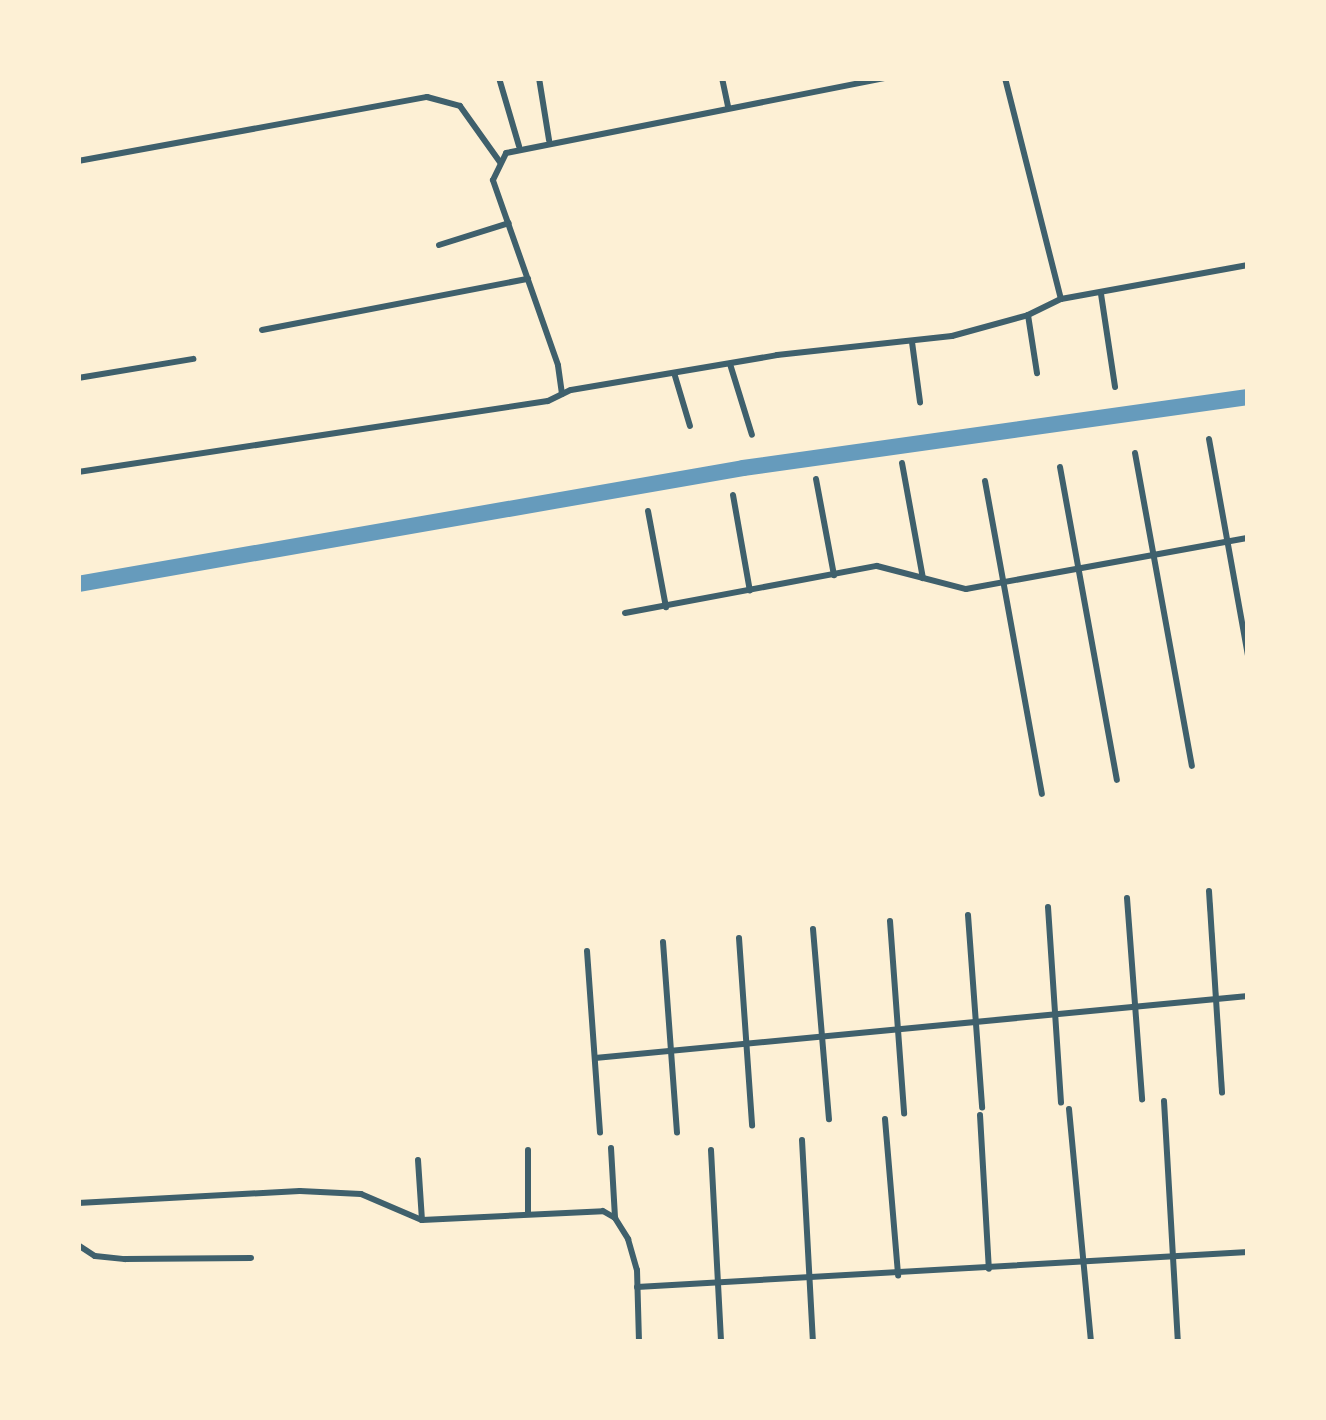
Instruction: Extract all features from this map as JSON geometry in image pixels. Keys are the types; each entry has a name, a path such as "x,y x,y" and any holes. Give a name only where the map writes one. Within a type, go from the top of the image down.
{"street":[{"path":"499,78 519,146"},
{"path":"539,78 549,140"},
{"path":"722,78 728,107"},
{"path":"562,394 558,365 494,180 500,163 519,146 883,78"},
{"path":"1005,78 1061,299"},
{"path":"78,161 428,98 460,106 500,163"},
{"path":"439,245 508,224"},
{"path":"78,472 548,401 562,394 730,364 912,342 1028,315 1061,299 1248,265"},
{"path":"262,329 528,279"},
{"path":"1101,294 1115,387"},
{"path":"1028,315 1037,374"},
{"path":"912,342 920,402"},
{"path":"78,378 193,359"},
{"path":"730,364 752,435"},
{"path":"675,376 690,426"},
{"path":"1209,439 1248,656"},
{"path":"1136,453 1192,766"},
{"path":"902,463 923,578"},
{"path":"1060,467 1117,780"},
{"path":"816,479 834,575"},
{"path":"985,482 1042,794"},
{"path":"733,495 750,591"},
{"path":"648,511 666,607"},
{"path":"625,614 877,566 966,589 1248,538"},
{"path":"1209,891 1222,1093"},
{"path":"1127,898 1142,1099"},
{"path":"1048,907 1061,1103"},
{"path":"968,915 989,1269"},
{"path":"890,921 904,1113"},
{"path":"813,929 829,1119"},
{"path":"740,938 752,1126"},
{"path":"663,942 677,1132"},
{"path":"586,951 600,1133"},
{"path":"595,1058 1248,996"},
{"path":"1164,1101 1178,1342"},
{"path":"1070,1109 1091,1342"},
{"path":"885,1119 898,1275"},
{"path":"802,1140 813,1342"},
{"path":"611,1148 615,1217 628,1239 637,1288 639,1342"},
{"path":"528,1150 528,1214"},
{"path":"711,1150 722,1342"},
{"path":"418,1160 422,1220"},
{"path":"78,1203 320,1192 361,1194 422,1220 603,1211 615,1217"},
{"path":"78,1245 95,1256 125,1259 251,1258"},
{"path":"637,1288 1248,1252"}],"waterway":[{"path":"78,584 743,468 1248,397"}]}
